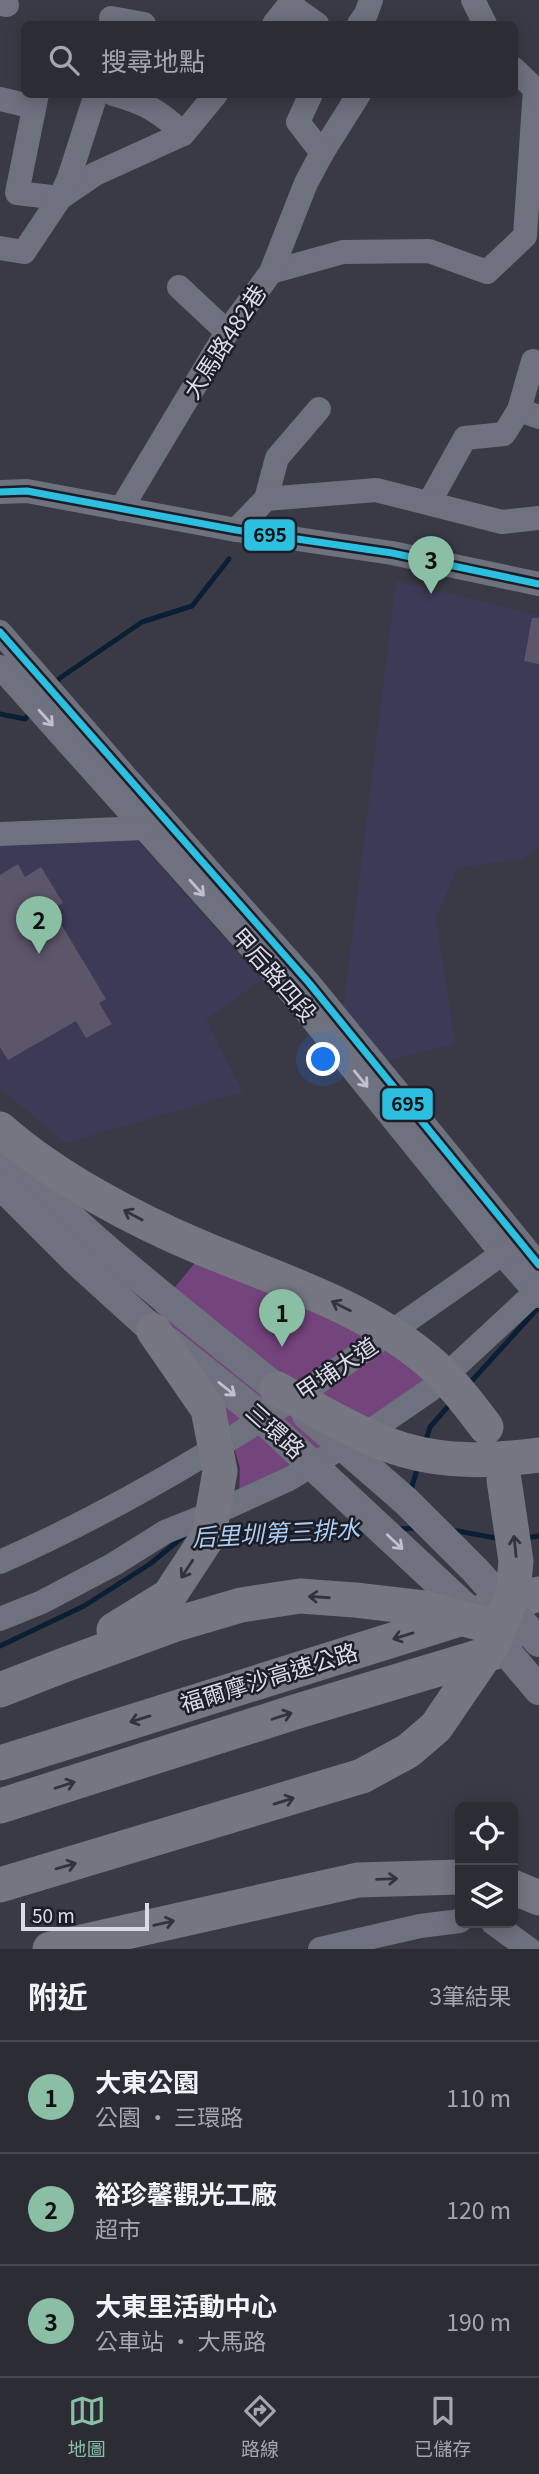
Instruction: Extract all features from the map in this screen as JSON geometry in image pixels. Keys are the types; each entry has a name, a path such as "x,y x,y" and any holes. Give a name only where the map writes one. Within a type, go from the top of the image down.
{"highway":[{"path":"0,1129 69,1179 135,1216 198,1247 334,1302 388,1331 428,1360 466,1399 486,1427 505,1480 516,1560 513,1594 494,1642 436,1727 408,1751 362,1776 0,1885"},
{"path":"0,1689 127,1623 169,1596 209,1535 220,1471 208,1409 154,1331"},
{"path":"277,1389 404,1450 452,1459 497,1460 539,1454"},
{"name":"福爾摩沙高速公路","path":"0,1763 539,1594"},
{"path":"0,1689 173,1625 241,1605 300,1596 424,1608 482,1624"},
{"name":"福爾摩沙高速公路","path":"0,1806 539,1641"},
{"path":"50,1949 358,1880 455,1877"},
{"path":"518,1889 539,1898"}],"main road":[{"name":"三環路","path":"0,1149 108,1252 277,1389 407,1502 475,1570 539,1641"},
{"name":"三環路","path":"0,1184 78,1262 154,1331 252,1409 482,1624 539,1690"},
{"path":"482,1624 539,1641"}],"street":[{"path":"361,21 371,0"},
{"path":"474,0 484,21"},
{"path":"277,21 292,3 313,21"},
{"path":"112,14 134,21"},
{"name":"大馬路482巷","path":"121,509 227,332 271,272 343,252 429,251 487,272 525,236 529,206 534,89 518,73"},
{"path":"0,248 24,251 60,198 95,98"},
{"path":"127,98 165,115 183,134"},
{"path":"0,99 35,101 17,193 60,198 95,174 183,134 213,98"},
{"path":"310,98 298,122 322,153"},
{"path":"271,272 306,183 356,98"},
{"path":"179,287 227,332"},
{"path":"429,503 465,438 504,435 529,414 533,361"},
{"path":"236,530 266,499 277,458 319,409"},
{"path":"266,499 376,490 502,522 539,518"},
{"path":"0,492 26,491 236,530 392,553 539,584"},
{"name":"甲后路四段","path":"0,632 309,983 510,1248 538,1292"},
{"name":"甲后路四段","path":"0,667 287,988 510,1248 539,1265"},
{"path":"0,834 144,828"},
{"name":"甲埔大道","path":"0,1562 109,1508 245,1431 510,1248"},
{"path":"0,1619 42,1602 114,1564 165,1532 289,1479 379,1425 430,1390 538,1292"},
{"path":"320,1949 372,1943 420,1926 455,1922"},
{"path":"500,1928 529,1949"}],"shaded area":[{"path":"396,581 539,615 539,847 521,859 457,868 436,918 455,1044 380,1063 342,1019"},
{"path":"129,832 261,980 206,1020 243,1092 65,1143 0,1088 0,840"},
{"path":"195,1263 335,1315 434,1379 239,1495 240,1468 224,1414 155,1311"}],"building":[{"path":"532,618 539,618 539,664 524,661"},
{"path":"18,864 25,877 41,867 63,903 52,909 106,999 99,1003 112,1024 86,1038 76,1021 8,1060 0,1047 0,875"}],"waterway":[{"path":"54,685 60,678 142,622 192,606 229,559"},
{"path":"0,714 25,719 32,711"},
{"path":"468,1385 539,1307"},
{"path":"425,1443 430,1427 452,1402"},
{"path":"410,1493 418,1466"},
{"name":"后里圳第三排水","path":"397,1529 418,1528"},
{"name":"后里圳第三排水","path":"452,1530 501,1539"},
{"name":"后里圳第三排水","path":"222,1534 366,1531"},
{"name":"后里圳第三排水","path":"0,1646 84,1606 150,1564 184,1536"},
{"name":"后里圳第三排水","path":"525,1538 539,1536"}],"transit line":[{"name":"695","path":"0,492 27,491 236,530 392,553 539,584"},
{"name":"695","path":"0,632 309,983 539,1265"}],"place":[{"name":"大東里活動中心","path":"431,594"},
{"name":"裕珍馨觀光工廠","path":"39,954"},
{"name":"大東公園","path":"282,1347"}]}
